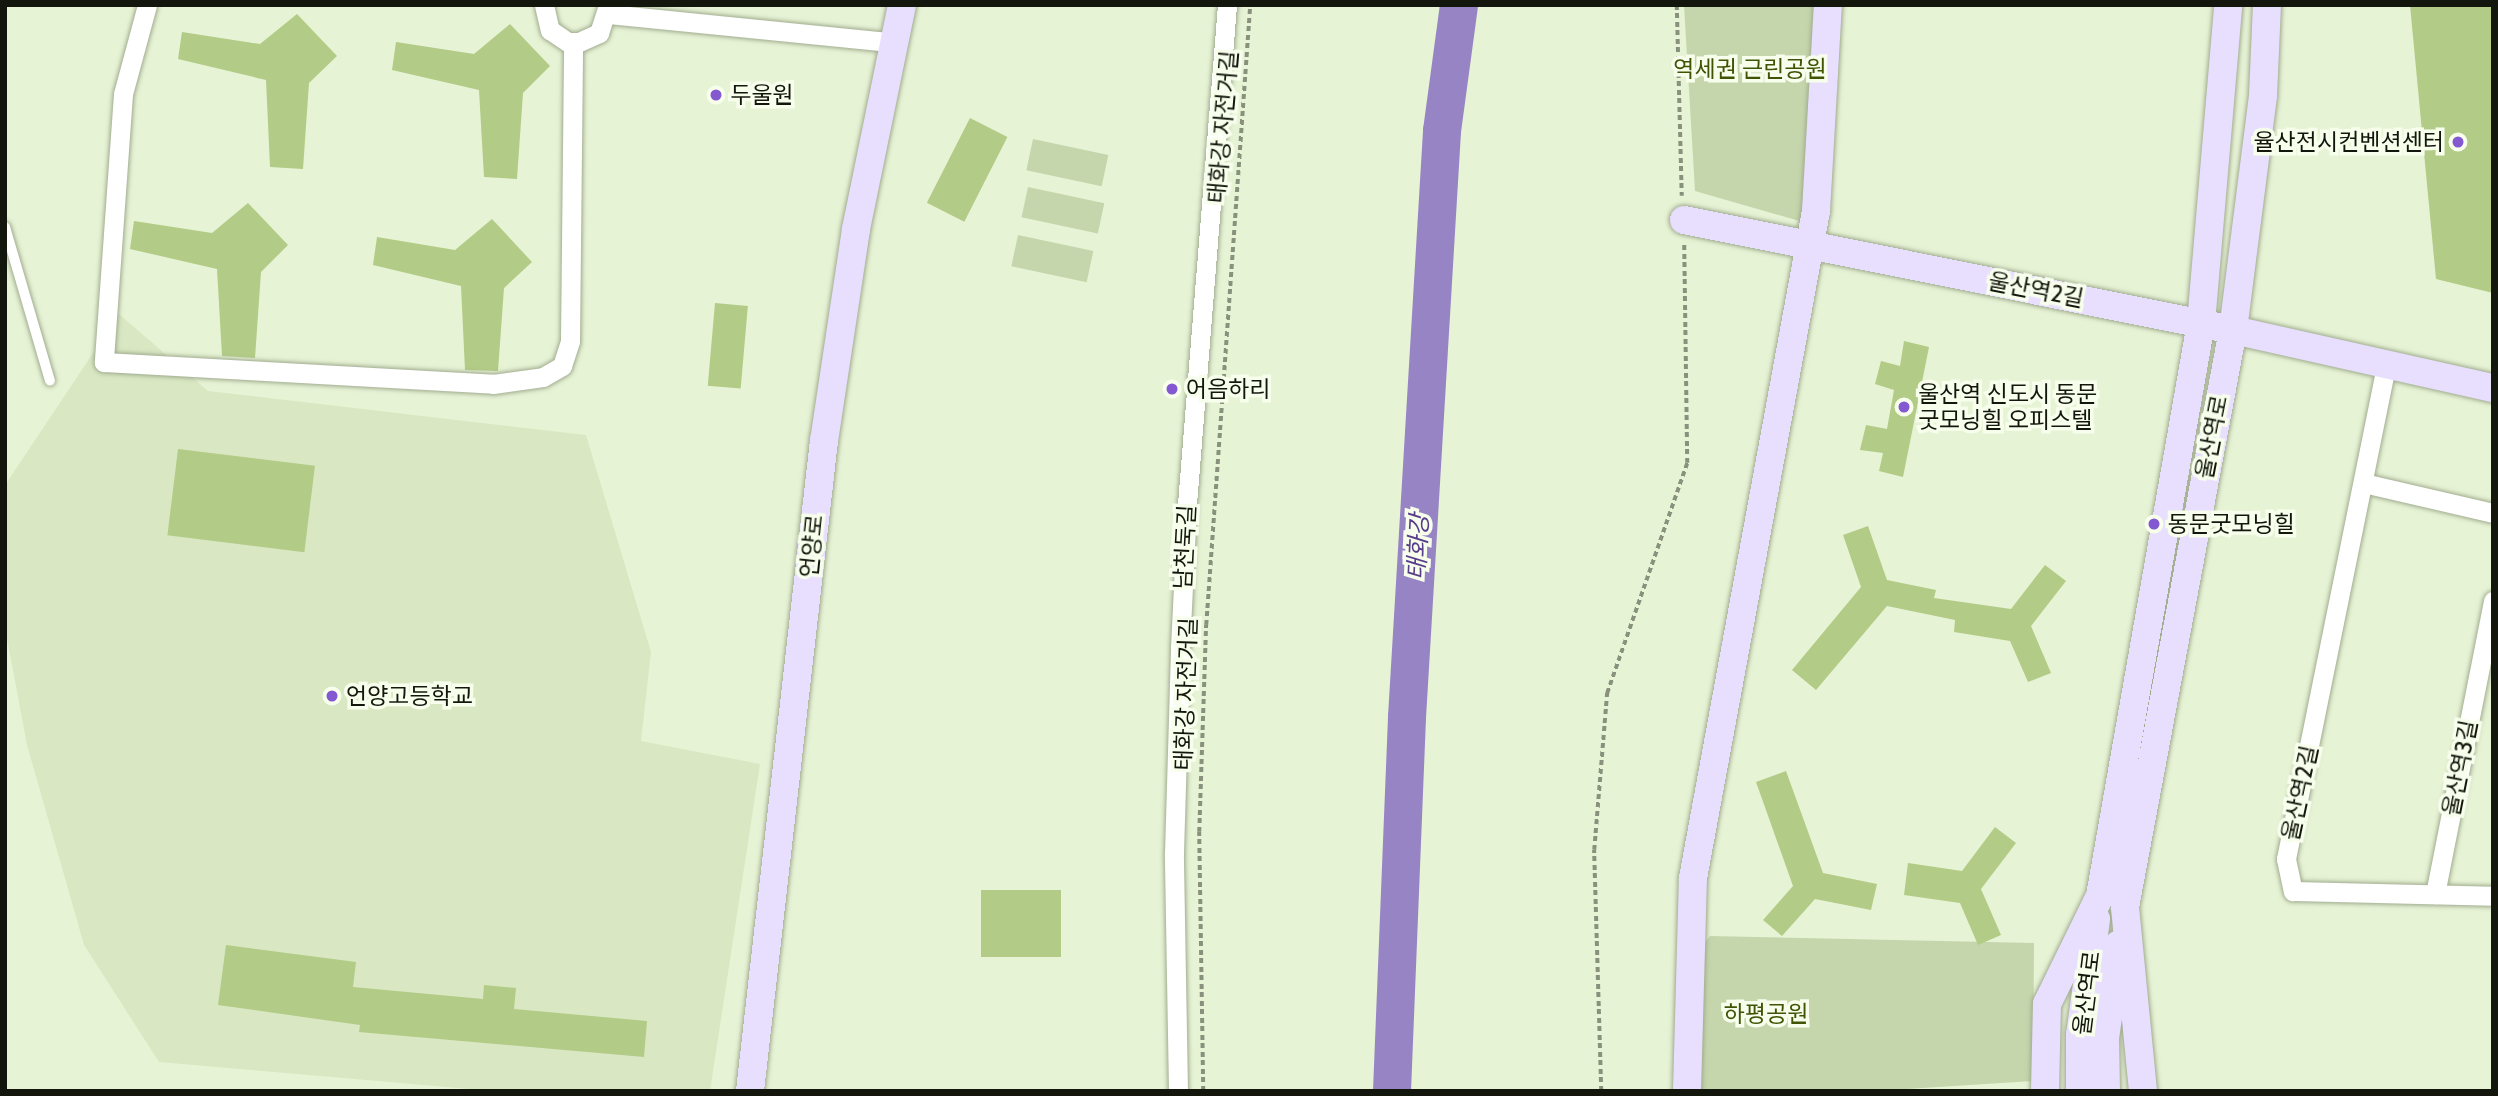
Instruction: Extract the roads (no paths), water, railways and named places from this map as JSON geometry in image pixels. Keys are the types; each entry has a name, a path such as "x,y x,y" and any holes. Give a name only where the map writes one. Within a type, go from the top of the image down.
{"main road":[{"name":"언양로","path":"750,1091 824,440 856,229 902,5"},
{"path":"1687,1091 1693,878 1816,211 1828,5"},
{"name":"울산역로","path":"2080,1091 2080,1035 2100,896 2201,323 2228,5"},
{"name":"울산역로","path":"2106,1091 2105,1038 2125,907 2233,330 2263,96 2267,5"},
{"name":"울산역2길","path":"1684,220 2201,323 2493,388"},
{"name":"울산역로","path":"2045,1091 2047,1004 2100,896"},
{"name":"울산역로","path":"2125,907 2143,1091"}],"street":[{"path":"147,5 123,94 104,362 493,384 543,377 562,366 570,341 573,42"},
{"path":"544,5 550,30 573,42 599,33 608,10 896,43"},
{"name":"남천둑길","path":"1178,1091 1174,853 1181,635 1227,5"},
{"name":"울산역2길","path":"2386,366 2286,859 2293,891 2435,894"},
{"path":"2363,483 2493,513"},
{"name":"울산역3길","path":"2435,894 2493,601"},
{"path":"2435,894 2493,896"}],"lane":[{"path":"5,227 50,381"}],"waterway":[{"name":"태화강","path":"1392,1091 1407,717 1442,131 1459,5"}],"place":[{"name":"두울원","path":"716,95"},
{"name":"율산전시컨벤션센터","path":"2458,142"},
{"name":"어음하리","path":"1172,389"},
{"name":"울산역 신도시 동문 굿모닝힐 오피스텔","path":"1904,407"},
{"name":"동문굿모닝힐","path":"2154,524"},
{"name":"언양고등학교","path":"332,696"}],"park label":[{"name":"역세권 근린공원","path":"1750,69"},
{"name":"하평공원","path":"1766,1014"}]}
